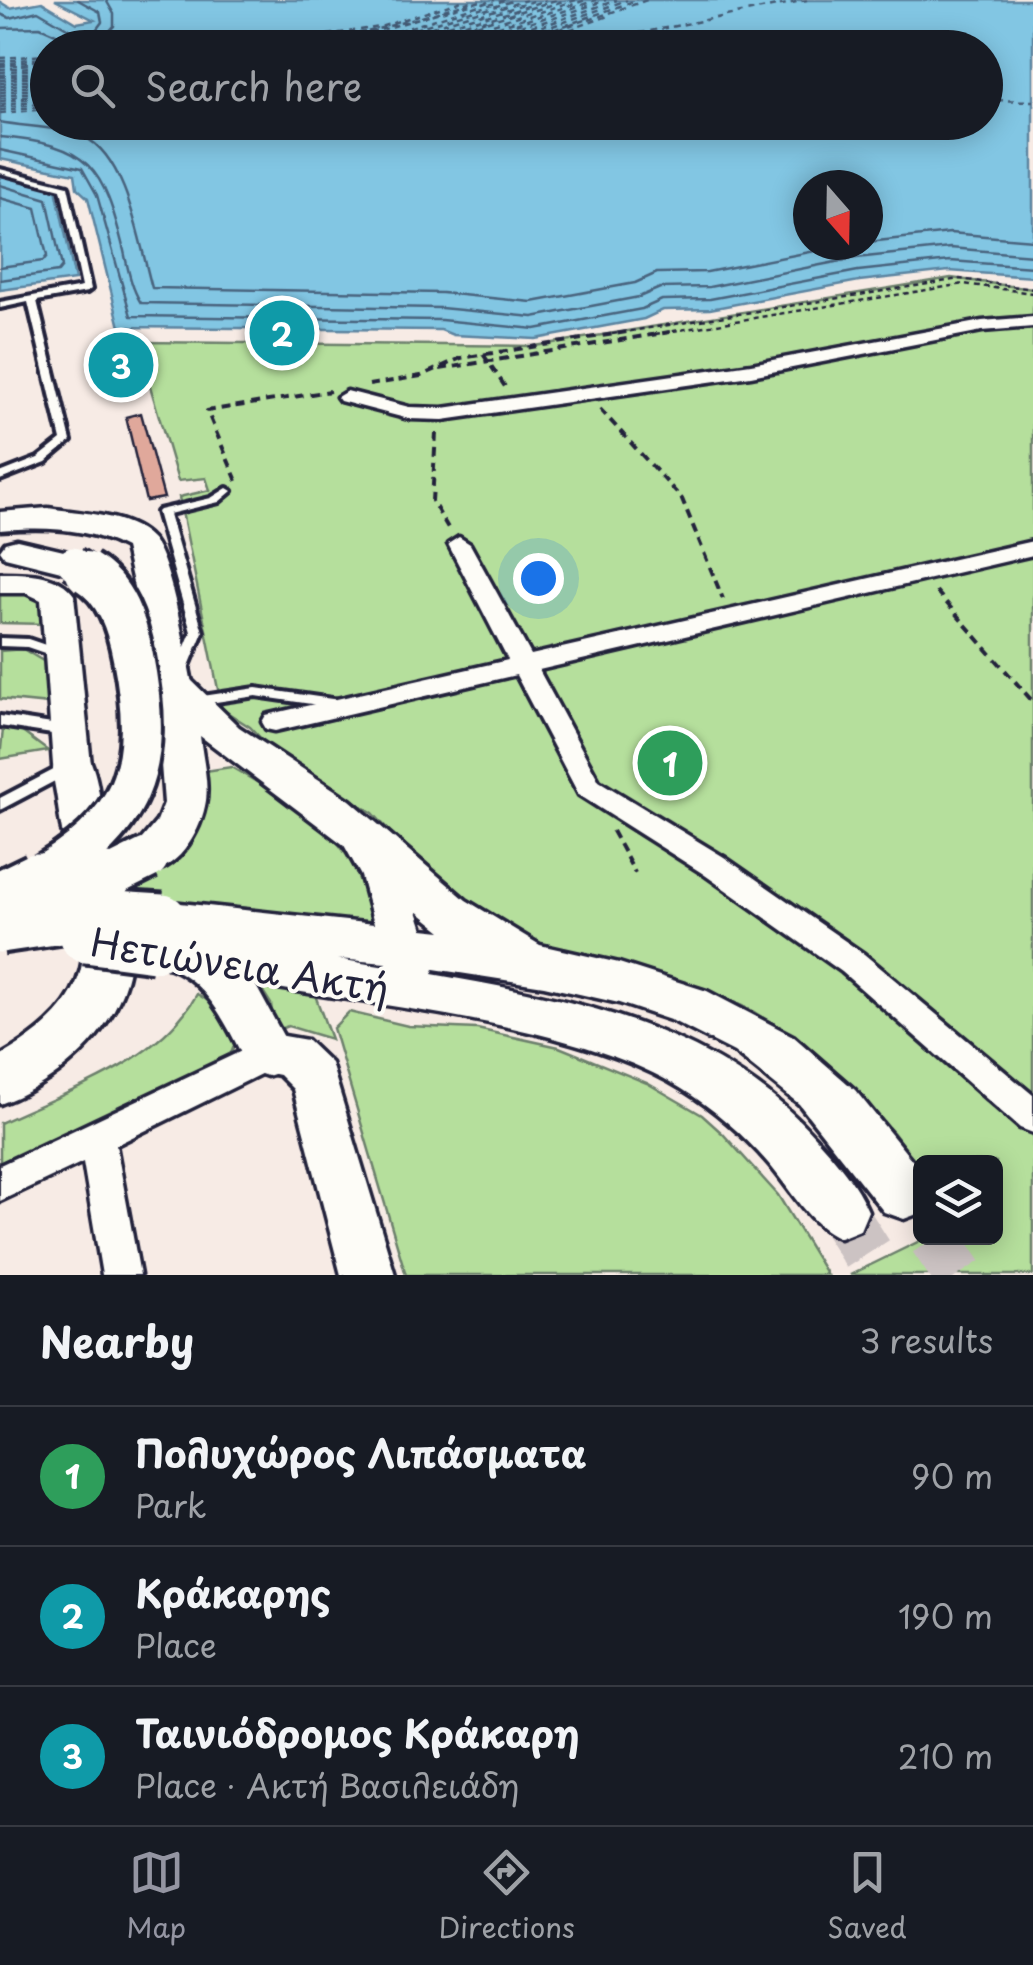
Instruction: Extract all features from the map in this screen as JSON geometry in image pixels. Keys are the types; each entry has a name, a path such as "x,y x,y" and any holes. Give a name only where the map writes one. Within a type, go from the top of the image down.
{"main road":[{"path":"4,538 75,543 108,586 122,609 144,740 143,758 129,797 97,835 46,874 6,924"},
{"path":"182,695 243,750 355,827 450,913 536,966"},
{"path":"6,924 148,858 176,828 184,803 182,695"},
{"path":"0,1081 63,1038 89,1008 104,978 110,931 82,828 69,748"},
{"path":"355,827 382,875 412,970"},
{"name":"Ηετιώνεια Ακτή","path":"6,924 59,938 168,940 412,970"},
{"path":"168,940 242,999 255,1019 267,1054"},
{"path":"412,970 536,966 660,996 752,1036 838,1106 904,1193"},
{"path":"412,970 674,1060 724,1087 762,1118 805,1163 840,1211"}],"street":[{"path":"339,394 409,413 443,414 819,359 982,326 1033,322"},
{"path":"75,543 115,530 133,538 144,550 182,695"},
{"path":"460,544 589,788 713,866 852,963 1033,1117"},
{"path":"275,722 1033,548"},
{"path":"0,583 32,583 57,595 69,748"},
{"path":"0,1184 267,1054 290,1054 314,1078 368,1275"},
{"path":"96,1137 121,1275"}],"lane":[{"path":"0,171 65,188 87,289 0,304"},
{"path":"0,477 42,460 66,441 32,299"},
{"path":"232,487 215,500 161,505 197,632 182,695 256,692 346,706"},
{"path":"0,642 28,643 62,655"},
{"path":"0,721 69,748 0,806"}],"path":[{"path":"368,385 483,354 960,280 1033,291"},
{"path":"435,369 964,284 1033,291"},
{"path":"483,354 516,404"},
{"path":"232,487 207,411 339,394"},
{"path":"588,394 627,444 682,499 713,582 732,615"},
{"path":"443,414 432,443 432,500 460,544"},
{"path":"919,572 1033,702"}],"green space":[{"path":"951,278 1033,289 1033,1275 850,1275 913,1244 1003,1245 1003,1155 913,1155 913,1159 893,1132 801,1043 751,1010 703,988 508,936 417,862 373,813 269,747 250,727 222,709 179,497 210,490 206,478 178,481 150,386 144,381 137,342 535,346"},
{"path":"0,591 29,593 46,606 47,624 0,623"},
{"path":"23,649 48,664 49,704 0,699 0,651"},
{"path":"3,729 21,731 48,751 0,759"},
{"path":"231,767 308,814 343,849 356,872 374,934 130,904 123,885 193,773"},
{"path":"257,982 314,992 331,1039 288,1026 274,1031 271,1004"},
{"path":"197,994 232,1025 235,1044 221,1065 0,1172 0,1123 136,1057 180,1018"},
{"path":"349,1012 408,1026 477,1029 559,1047 647,1083 702,1115 723,1134 778,1195 827,1275 406,1275 333,1028"}],"water":[{"path":"55,0 1033,0 1033,277 949,271 859,281 710,309 663,310 644,319 536,339 453,335 441,330 120,327 88,198 77,188 75,174 0,159 0,2 10,8 42,2 77,23 94,20"},
{"path":"0,175 56,189 75,280 0,290"}],"building":[{"path":"141,413 164,498 146,501 126,417"}],"ferry route":[{"path":"360,30 465,0"},
{"path":"423,17 475,0"},
{"path":"423,17 485,0"},
{"path":"401,30 495,0"},
{"path":"411,30 505,0"},
{"path":"422,30 515,0"},
{"path":"434,30 526,0"},
{"path":"444,30 536,0"},
{"path":"455,30 546,0"},
{"path":"460,30 556,0"},
{"path":"475,30 566,0"},
{"path":"488,30 576,0"},
{"path":"498,30 586,0"},
{"path":"509,30 596,0"},
{"path":"520,30 606,0"},
{"path":"531,30 617,0"},
{"path":"541,30 627,0"},
{"path":"553,30 637,0"},
{"path":"589,20 647,0"},
{"path":"655,30 807,0"},
{"path":"569,30 611,15"},
{"path":"374,30 423,17"},
{"path":"379,30 423,17"},
{"path":"557,30 591,18"},
{"path":"546,30 551,28"},
{"path":"0,58 30,56"},
{"path":"0,61 30,59"},
{"path":"0,64 30,62"},
{"path":"0,66 30,64"},
{"path":"0,69 30,67"},
{"path":"0,72 30,70"},
{"path":"0,75 30,72"},
{"path":"0,77 30,75"},
{"path":"0,80 30,78"},
{"path":"0,83 30,80"},
{"path":"0,86 30,84"},
{"path":"0,89 30,86"},
{"path":"0,92 30,90"},
{"path":"0,95 30,92"},
{"path":"0,98 30,96"},
{"path":"0,101 30,98"},
{"path":"1003,100 1033,101"},
{"path":"0,104 30,102"},
{"path":"0,107 30,104"},
{"path":"0,110 30,108"},
{"path":"0,113 30,110"}],"tunnel":[{"path":"840,1211 881,1275"},
{"path":"939,1245 959,1275"}],"place":[{"name":"Κράκαρης","path":"282,333"},
{"name":"Ταινιόδρομος Κράκαρη","path":"121,365"},
{"name":"Πολυχώρος Λιπάσματα","path":"670,763"}]}
